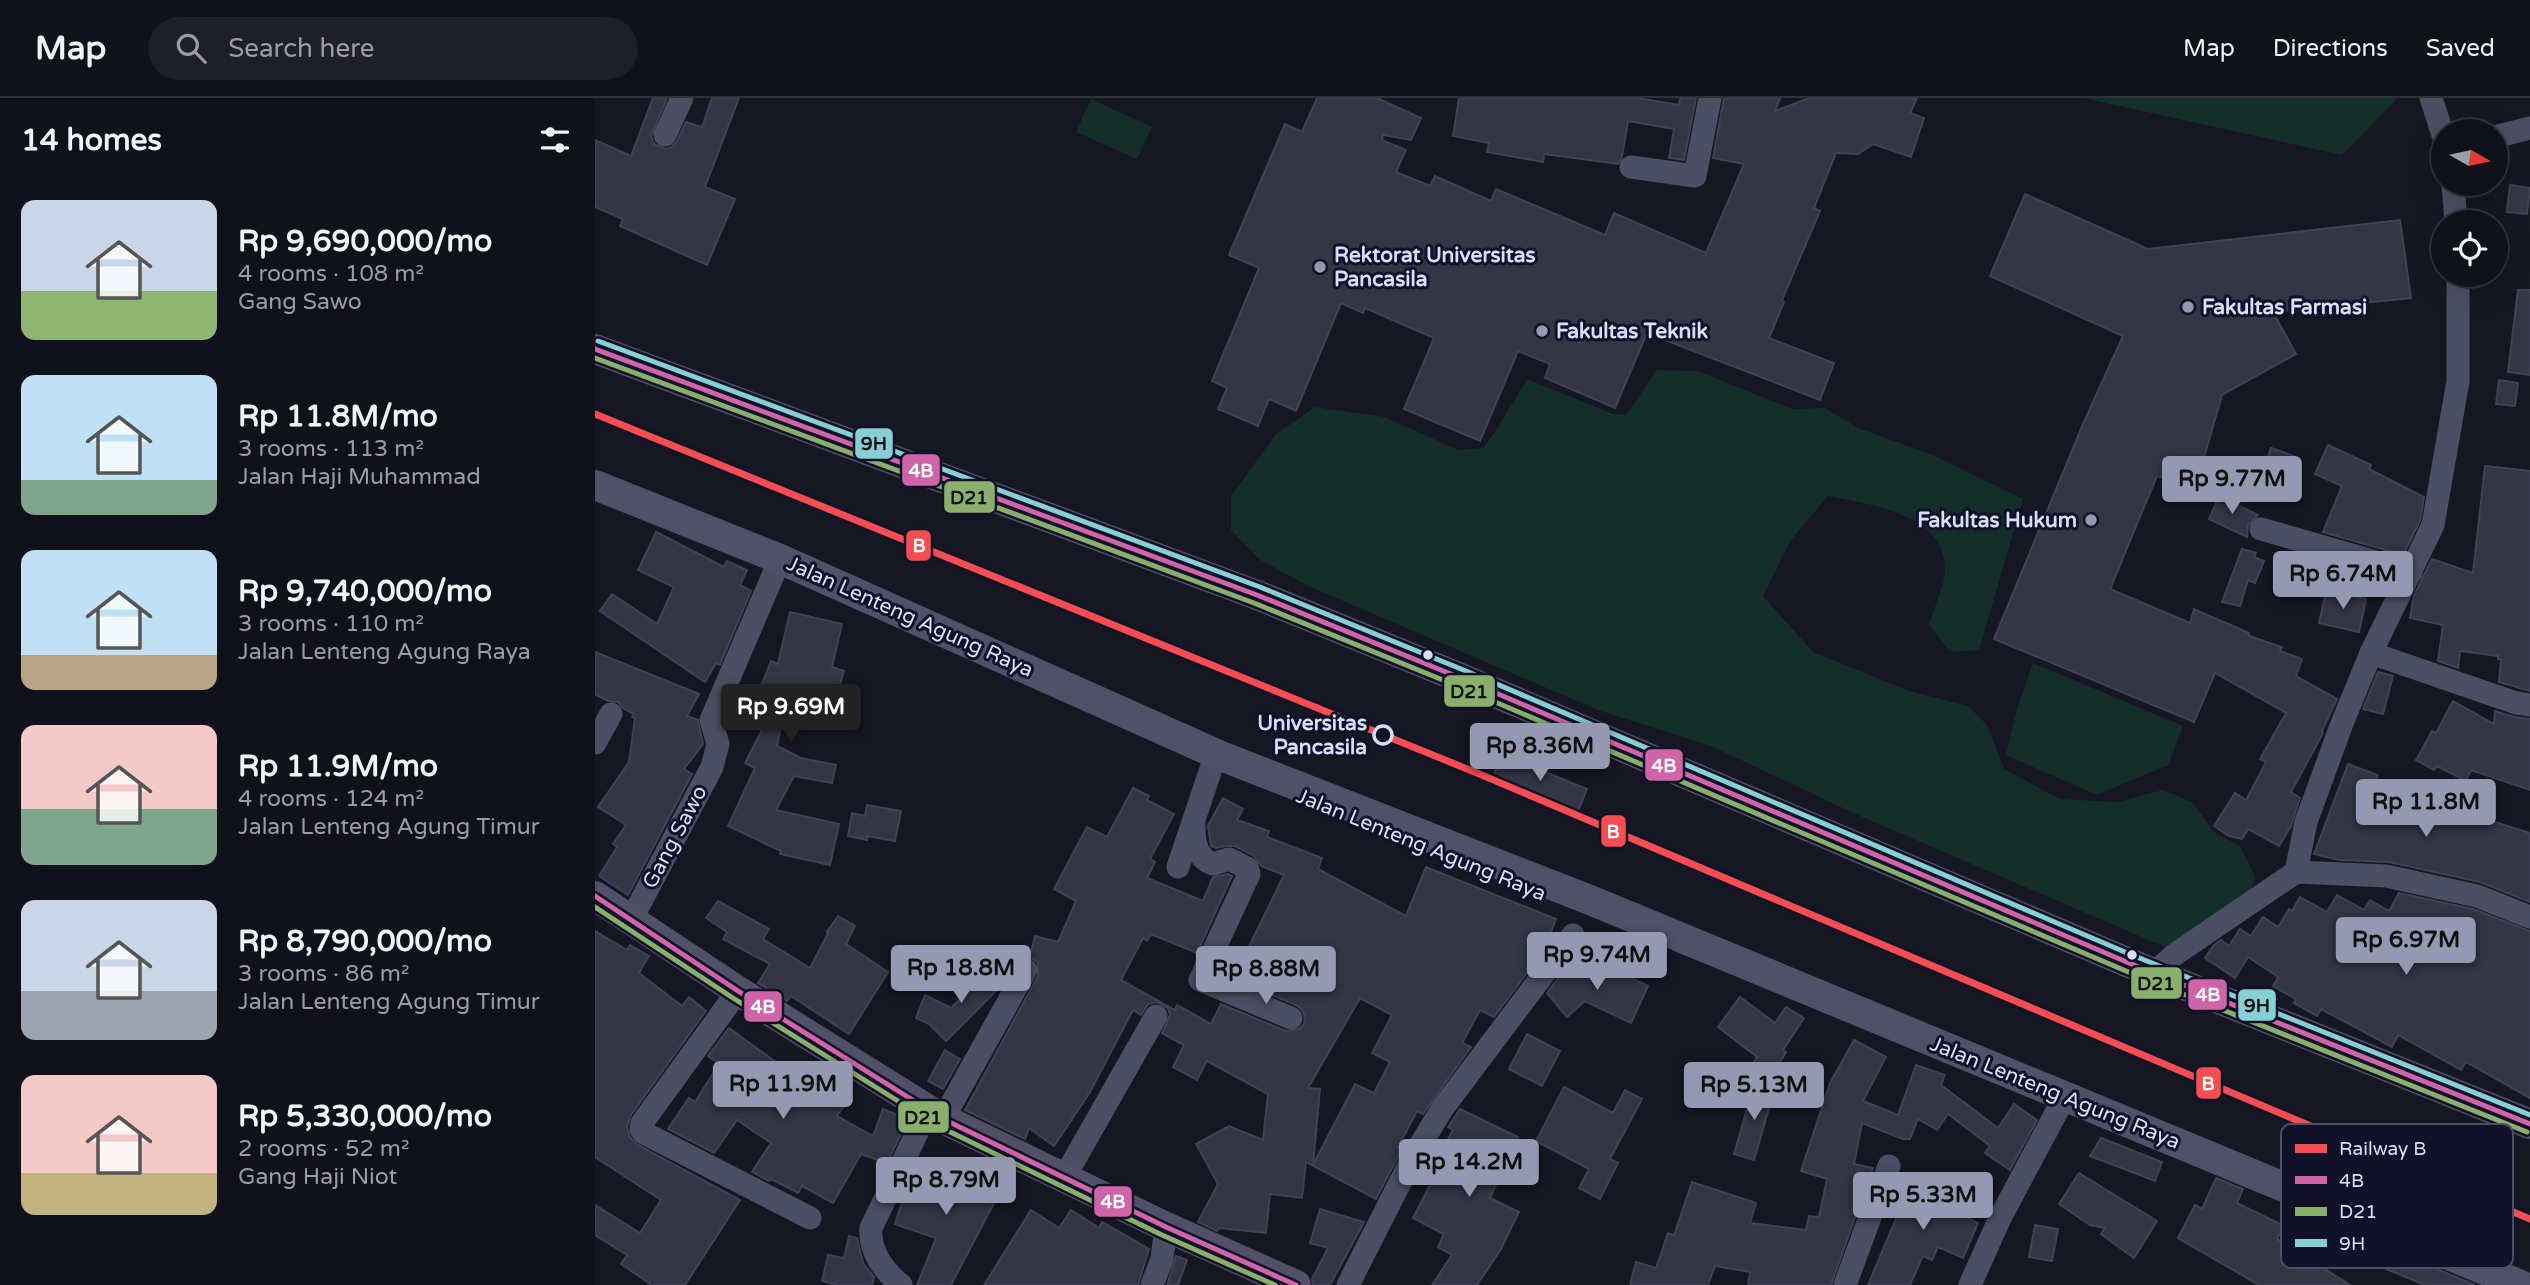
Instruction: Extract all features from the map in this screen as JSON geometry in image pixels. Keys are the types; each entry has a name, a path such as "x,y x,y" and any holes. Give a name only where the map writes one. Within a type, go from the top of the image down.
{"main road":[{"path":"595,349 1258,595 1463,679 2154,973 2530,1125"},
{"name":"Jalan Lenteng Agung Raya","path":"595,485 780,559 1219,755 1590,900 1671,936 2281,1186"},
{"path":"595,896 738,991 936,1114 1166,1227 1296,1285"},
{"name":"Jalan Lenteng Agung Raya","path":"2480,1268 2521,1285"}],"street":[{"path":"665,135 682,98"},
{"path":"1631,167 1695,176 1710,98"},
{"path":"2431,98 2438,119"},
{"path":"2508,134 2530,128"},
{"path":"2296,872 2306,822 2341,726 2371,653 2433,525 2458,381 2458,287"},
{"path":"2261,528 2411,572"},
{"name":"Gang Sawo","path":"631,920 712,767 718,744 711,720 780,559"},
{"path":"2371,653 2516,703 2530,705"},
{"path":"595,743 611,714"},
{"path":"1178,867 1219,755"},
{"path":"1194,826 1194,842 1203,860 1213,864 1229,859 1247,868 1249,874 1200,980 1291,1018"},
{"path":"2154,973 2174,955 2296,872 2386,876 2477,895 2530,917"},
{"path":"1348,1285 1412,1159 1442,1109 1573,935"},
{"path":"901,1285 880,1263 872,1247 871,1228 936,1114 1026,970"},
{"path":"738,991 642,1123 641,1129 810,1218"},
{"path":"1064,1178 1156,1016"},
{"path":"1970,1285 2000,1218 2065,1097"},
{"path":"1845,1285 1889,1166"},
{"path":"1152,1285 1161,1259 1166,1227"}],"green space":[{"path":"2083,98 2396,98 2397,99 2342,155"},
{"path":"1091,99 1152,127 1137,159 1076,132"},
{"path":"1657,370 1698,371 1792,409 1825,408 1858,428 1933,455 2023,499 1979,650 1950,652 1929,625 1945,573 1943,553 1934,537 1921,525 1904,516 1865,504 1828,496 1790,541 1763,596 1813,652 1909,691 1968,706 1988,726 2004,769 2060,799 2118,802 2163,790 2192,802 2214,832 2240,846 2255,877 2249,897 2223,920 2165,947 1851,812 1711,746 1598,710 1308,586 1259,559 1231,530 1231,496 1276,434 1315,407 1385,417 1458,450 1483,448 1527,379 1613,414 1626,415"},
{"path":"2033,663 2183,726 2168,765 2097,795 2006,755 2018,706"}],"building":[{"path":"653,98 667,98 651,136 654,144 666,149 677,141 686,122 702,127 712,98 739,98 705,187 735,199 707,265 620,226 623,219 595,207 595,140 631,156"},
{"path":"1317,98 1377,98 1421,118 1411,140 1383,135 1382,140 1406,150 1396,172 1430,186 1435,176 1491,201 1496,189 1605,235 1614,213 1706,253 1744,164 1713,158 1724,98 1780,98 1775,111 1809,98 1917,98 1910,113 1924,118 1911,157 1873,144 1858,154 1836,153 1814,208 1820,211 1769,338 1834,363 1820,400 1647,333 1615,408 1545,378 1550,364 1518,351 1480,441 1404,409 1434,338 1365,308 1363,313 1341,303 1296,411 1269,399 1258,426 1218,409 1227,388 1212,381 1259,268 1229,255 1285,124 1302,132"},
{"path":"1459,98 1637,98 1679,105 1680,98 1696,98 1684,160 1669,158 1674,129 1628,121 1622,157 1618,164 1544,154 1543,162 1487,152 1489,143 1453,136"},
{"path":"2510,185 2530,188 2527,214 2507,210"},
{"path":"2025,194 2148,249 2400,220 2411,298 2273,312 2296,354 2222,395 2196,486 2157,476 2110,589 2190,623 2194,609 2249,633 2249,636 2282,647 2280,651 2302,659 2296,676 2337,699 2323,733 2291,792 2300,798 2291,826 2279,846 2248,829 2242,839 2229,836 2214,826 2235,793 2246,800 2266,762 2260,759 2286,713 2215,673 2194,722 1994,639 2083,424 2123,336 1990,276"},
{"path":"2518,290 2530,290 2530,375 2508,372"},
{"path":"2499,380 2518,383 2515,406 2496,404"},
{"path":"2328,445 2371,465 2369,469 2424,497 2420,521 2403,555 2323,532 2342,486 2315,474"},
{"path":"2271,448 2294,456 2285,482 2262,473"},
{"path":"2485,466 2530,471 2530,691 2499,682 2501,660 2498,656 2460,651 2458,668 2438,661 2443,625 2410,618 2414,595 2432,559 2473,573"},
{"path":"2219,496 2258,515 2248,525 2247,537 2209,519"},
{"path":"656,532 724,567 727,561 747,570 740,585 751,591 720,665 716,663 705,682 600,611 612,594 657,624 674,587 638,570"},
{"path":"2242,549 2256,553 2254,557 2264,561 2255,583 2248,580 2240,606 2222,602"},
{"path":"2326,591 2366,599 2359,632 2319,623"},
{"path":"790,612 842,624 832,667 844,671 834,704 788,690 777,746 801,758 836,765 832,783 794,776 776,810 839,824 830,865 780,854 781,851 728,826 755,768 745,763 765,724 750,721 756,688 760,689 771,661 778,664"},
{"path":"595,652 699,694 687,716 698,720 703,744 684,769 692,774 628,895 599,876 617,847 613,844 626,825 598,807 629,762 635,718 632,717 634,714 618,702 608,701 595,694"},
{"path":"2378,672 2393,676 2383,714 2363,709"},
{"path":"2453,701 2494,724 2495,711 2530,719 2530,790 2471,770 2466,781 2437,766 2434,770 2416,760 2432,731 2436,733"},
{"path":"1502,754 1587,789 1578,811 1493,777"},
{"path":"2348,764 2378,775 2366,808 2420,819 2425,807 2441,813 2442,807 2474,812 2473,815 2530,833 2530,902 2480,882 2389,862 2340,860 2314,854"},
{"path":"1133,788 1149,796 1147,800 1174,814 1150,859 1155,862 1147,878 1203,901 1213,877 1228,874 1232,876 1197,953 1151,934 1147,941 1143,938 1121,980 1175,1010 1177,1005 1211,1024 1221,1004 1286,1031 1299,1029 1304,1024 1305,1017 1296,1005 1219,973 1228,956 1241,963 1284,875 1261,866 1253,855 1235,846 1211,846 1208,826 1223,798 1243,809 1237,820 1269,831 1267,837 1322,858 1318,869 1406,916 1426,867 1556,919 1544,950 1494,1017 1480,1010 1462,1043 1471,1047 1423,1114 1417,1111 1398,1147 1402,1149 1376,1199 1306,1162 1302,1198 1270,1194 1266,1233 1219,1228 1217,1231 1198,1222 1218,1184 1196,1144 1229,1126 1263,1140 1268,1094 1207,1061 1197,1080 1173,1067 1184,1045 1162,1033 1170,1015 1168,1008 1157,1002 1148,1004 1141,1015 1133,1010 1090,1092 1054,1146 1029,1128 1025,1139 965,1110 1038,976 1038,963 1030,957 1035,936 1058,942 1076,901 1054,889 1087,827 1107,837","holes":["1360,998 1392,1015 1372,1053 1390,1062 1374,1093 1355,1084 1313,1165 1320,1089 1308,1088"]},
{"path":"867,805 901,811 895,841 848,836 852,813 865,816"},
{"path":"2399,893 2473,909 2530,931 2530,1098 2466,1062 2461,1070 2398,1035 2392,1047 2321,1009 2317,1016 2294,1003 2296,999 2273,986 2278,977 2248,957 2235,978 2205,958 2221,940 2229,946 2240,929 2251,936 2263,917 2278,927 2300,897 2327,912 2337,895 2364,910 2370,900 2389,911"},
{"path":"718,901 769,929 763,939 810,968 838,916 855,926 846,944 888,972 849,1034 791,996 787,1001 758,983 770,964 723,939 727,932 706,918"},
{"path":"595,931 627,950 630,945 649,956 639,973 682,1006 689,997 706,1011 631,1115 627,1127 630,1137 638,1145 740,1200 685,1285 652,1285 621,1264 627,1255 595,1235 595,1205 640,1233 661,1200 595,1157"},
{"path":"1574,957 1601,988 1611,968 1648,986 1631,1023 1585,1001 1567,1017 1547,993"},
{"path":"996,964 1007,975 1002,985 946,1041 929,1024 916,1018 925,995 951,1008"},
{"path":"1740,997 1775,1023 1786,1007 1804,1018 1783,1050 1786,1052 1767,1084 1748,1072 1757,1057 1718,1027"},
{"path":"729,1028 795,1076 798,1071 846,1103 837,1116 873,1136 883,1109 908,1119 887,1163 861,1154 833,1203 802,1186 798,1193 752,1172 771,1143 737,1120 714,1153 668,1129 689,1098 695,1102 719,1064 708,1056"},
{"path":"1527,1034 1560,1051 1542,1086 1509,1069"},
{"path":"1854,1040 1886,1057 1863,1101 1898,1115 1916,1065 1945,1075 1941,1085 1998,1128 2014,1104 2037,1120 2010,1170 1985,1153 1990,1146 1948,1114 1937,1130 1918,1119 1910,1139 1903,1139 1862,1123 1854,1164 1873,1168 1831,1285 1748,1285 1750,1272 1715,1266 1708,1285 1630,1285 1636,1262 1656,1268 1668,1233 1674,1235 1692,1182 1756,1203 1750,1223 1806,1230 1809,1216 1819,1217 1827,1179 1801,1171 1830,1083"},
{"path":"945,1050 960,1059 943,1089 928,1081"},
{"path":"1754,1085 1774,1091 1754,1160 1734,1154"},
{"path":"1564,1087 1613,1113 1625,1090 1642,1099 1610,1159 1618,1163 1600,1199 1579,1188 1589,1169 1536,1141"},
{"path":"1460,1109 1518,1137 1490,1198 1519,1212 1501,1249 1477,1285 1432,1285 1452,1255 1438,1247 1444,1234 1413,1218 1432,1181 1427,1178 1453,1130 1448,1127"},
{"path":"2101,1138 2162,1162 2155,1181 2090,1156"},
{"path":"919,1160 968,1179 971,1172 1002,1188 951,1285 917,1285 936,1238 895,1224"},
{"path":"2079,1173 2157,1221 2134,1258 2101,1234 2105,1228 2090,1225 2059,1204"},
{"path":"1914,1176 1960,1188 1951,1210 1978,1223 1963,1258 1938,1247 1932,1260 1923,1256 1910,1285 1868,1285"},
{"path":"2216,1178 2243,1189 2237,1203 2281,1225 2277,1239 2281,1242 2281,1268 2323,1268 2350,1285 2259,1285 2178,1238 2195,1205 2202,1209"},
{"path":"1320,1209 1364,1222 1330,1285 1313,1285 1312,1279 1328,1248 1310,1243"},
{"path":"1031,1210 1059,1228 1071,1210 1099,1228 1102,1222 1149,1249 1138,1285 984,1285"},
{"path":"2035,1225 2058,1229 2052,1261 2029,1257"},
{"path":"849,1236 857,1238 863,1263 874,1277 872,1285 838,1285 822,1281 828,1255 844,1258"},
{"path":"1176,1256 1187,1260 1178,1285 1167,1285"},
{"path":"2434,1268 2475,1285 2425,1285 2386,1269"}],"rail line":[{"name":"B","path":"595,414 1477,773 2306,1124"},
{"name":"B","path":"2513,1212 2530,1219"}],"transit line":[{"name":"9H","path":"598,341 1260,587 1466,671 2132,955 2530,1115"},
{"name":"4B","path":"595,349 1257,595 1463,679 2129,963 2530,1124"},
{"name":"D21","path":"595,358 1254,603 1460,687 2126,971 2507,1124"},
{"name":"4B","path":"595,896 738,991 943,1119 1166,1227 1296,1285"},
{"name":"D21","path":"595,907 733,998 938,1126 1162,1235 1275,1285"},
{"name":"D21","path":"2513,1126 2527,1132"}],"place":[{"name":"Rektorat Universitas Pancasila","path":"1320,267"},
{"name":"Fakultas Farmasi","path":"2188,307"},
{"name":"Fakultas Teknik","path":"1542,331"},
{"name":"Fakultas Hukum","path":"2091,520"},
{"name":"Universitas Pancasila","path":"1383,735"}]}
